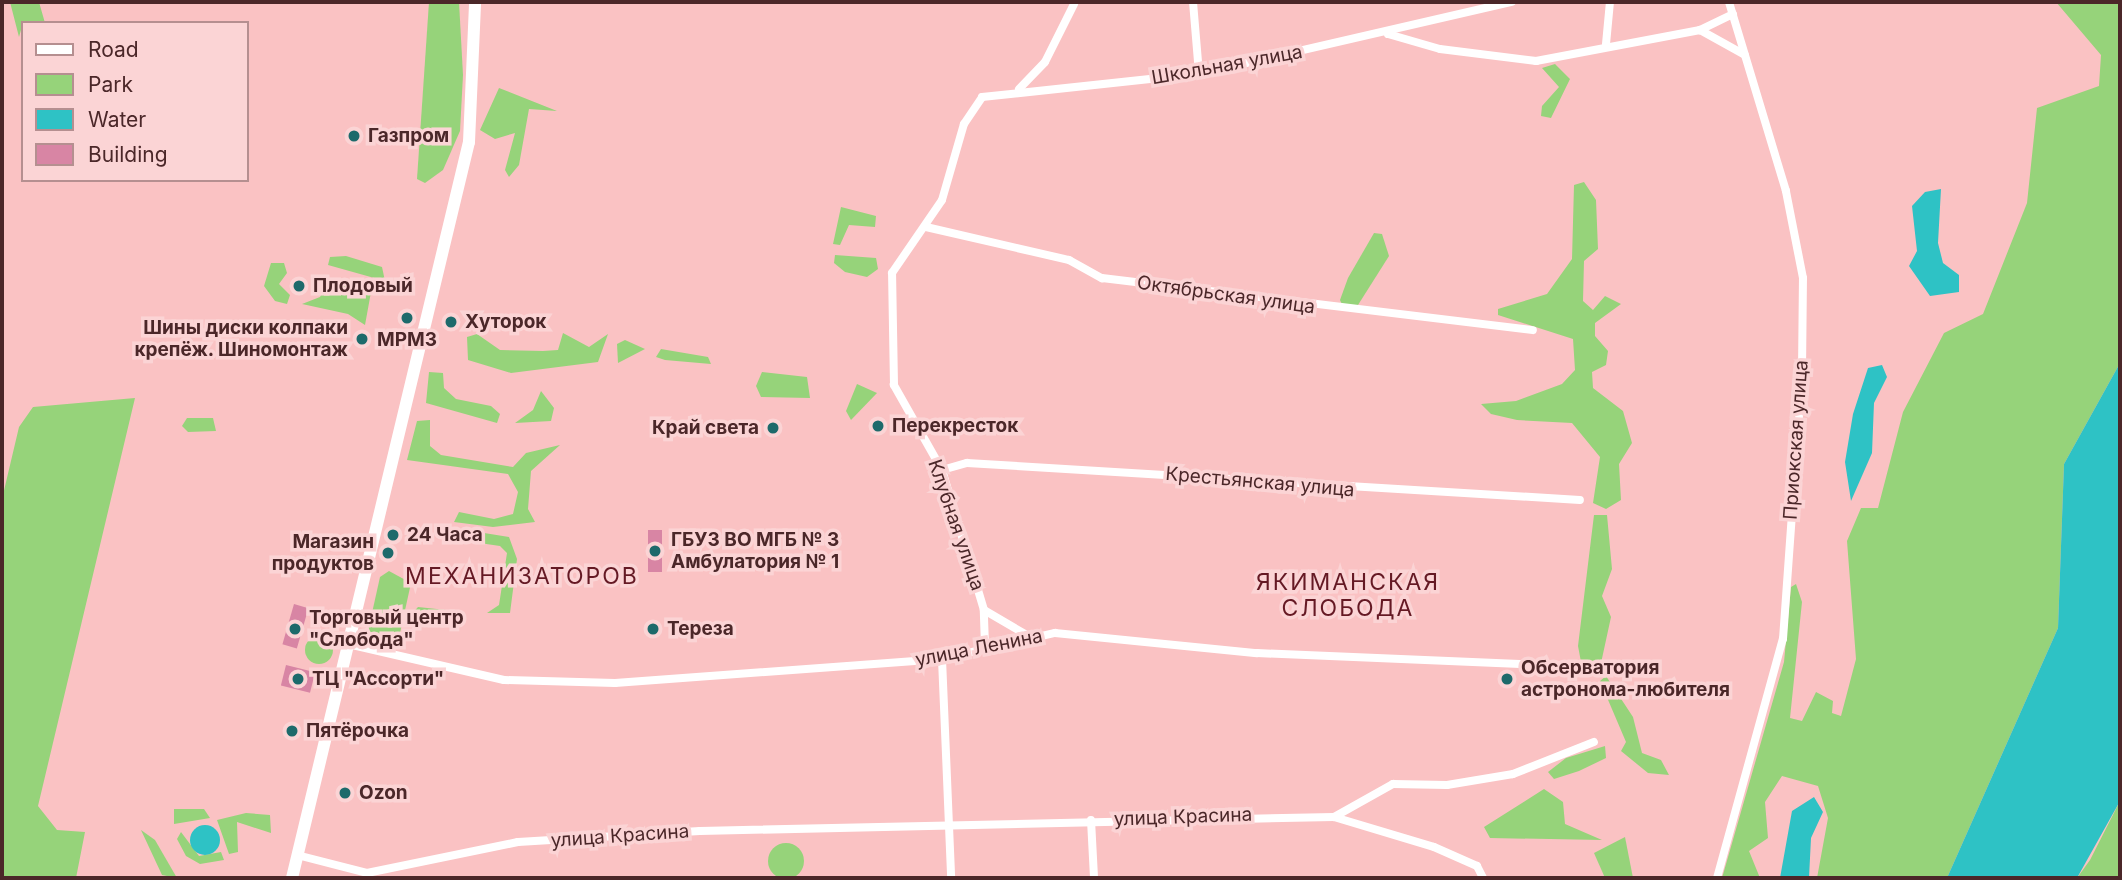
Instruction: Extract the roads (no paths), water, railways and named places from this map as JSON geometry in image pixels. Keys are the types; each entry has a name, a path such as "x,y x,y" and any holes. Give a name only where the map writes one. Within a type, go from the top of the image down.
{"main road":[{"path":"292,878 469,142 475,2"}],"street":[{"path":"1193,2 1199,74"},
{"name":"Школьная улица","path":"982,97 1018,89 1199,74 1388,34 1512,2"},
{"path":"1606,44 1611,2"},
{"name":"Приокская улица","path":"1717,878 1783,639 1802,371 1803,278 1786,191 1729,2"},
{"path":"1018,89 1045,62 1074,5"},
{"name":"Школьная улица","path":"1388,34 1440,49 1536,61 1606,44 1662,42 1700,30 1732,14"},
{"path":"1700,30 1745,55"},
{"name":"Клубная улица","path":"982,97 964,124 942,200 892,273 894,385 942,470 984,610 985,646"},
{"name":"Октябрьская улица","path":"926,227 1069,260 1102,278 1532,330"},
{"name":"Крестьянская улица","path":"942,470 967,463 1580,500"},
{"name":"Клубная улица","path":"984,610 1030,638"},
{"name":"улица Ленина","path":"348,644 504,680 615,683 942,659 985,646 1055,634 1257,653 1572,666"},
{"path":"942,659 951,878"},
{"name":"улица Красина","path":"1334,817 1393,784 1447,785 1513,774 1594,742"},
{"name":"улица Красина","path":"297,855 367,873 518,842 1091,820 1334,817 1477,866 1483,878"},
{"path":"1091,820 1094,878"}],"water":[{"path":"1941,189 1938,243 1943,263 1959,275 1959,292 1930,296 1909,266 1917,251 1912,206 1925,192"},
{"path":"2120,363 2120,801 2077,878 1947,878 2058,628 2064,464"},
{"path":"1882,365 1887,377 1874,403 1872,453 1851,501 1845,462 1853,414 1868,368"},
{"path":"1814,797 1823,812 1811,838 1809,878 1780,878 1792,811"},
{"path":"205,825 211,826 219,834 219,846 211,854 205,855 199,854 191,846 190,840 191,834 199,826"}],"place":[{"name":"Газпром","path":"354,136"},
{"name":"Плодовый","path":"299,286"},
{"name":"МРМЗ","path":"407,318"},
{"name":"Хуторок","path":"451,322"},
{"name":"Шины диски колпаки крепёж. Шиномонтаж","path":"362,339"},
{"name":"Перекресток","path":"878,426"},
{"name":"Край света","path":"773,428"},
{"name":"24 Часа","path":"393,535"},
{"name":"ГБУЗ ВО МГБ № 3 Амбулатория № 1","path":"655,551"},
{"name":"Магазин продуктов","path":"388,553"},
{"name":"Торговый центр \"Слобода\"","path":"295,629"},
{"name":"Тереза","path":"653,629"},
{"name":"ТЦ \"Ассорти\"","path":"298,679"},
{"name":"Обсерватория астронома-любителя","path":"1507,679"},
{"name":"Пятёрочка","path":"292,731"},
{"name":"Ozon","path":"345,793"}],"district":[{"name":"МЕХАНИЗАТОРОВ","path":"522,576"},
{"name":"ЯКИМАНСКАЯ СЛОБОДА","path":"1348,595"}]}
